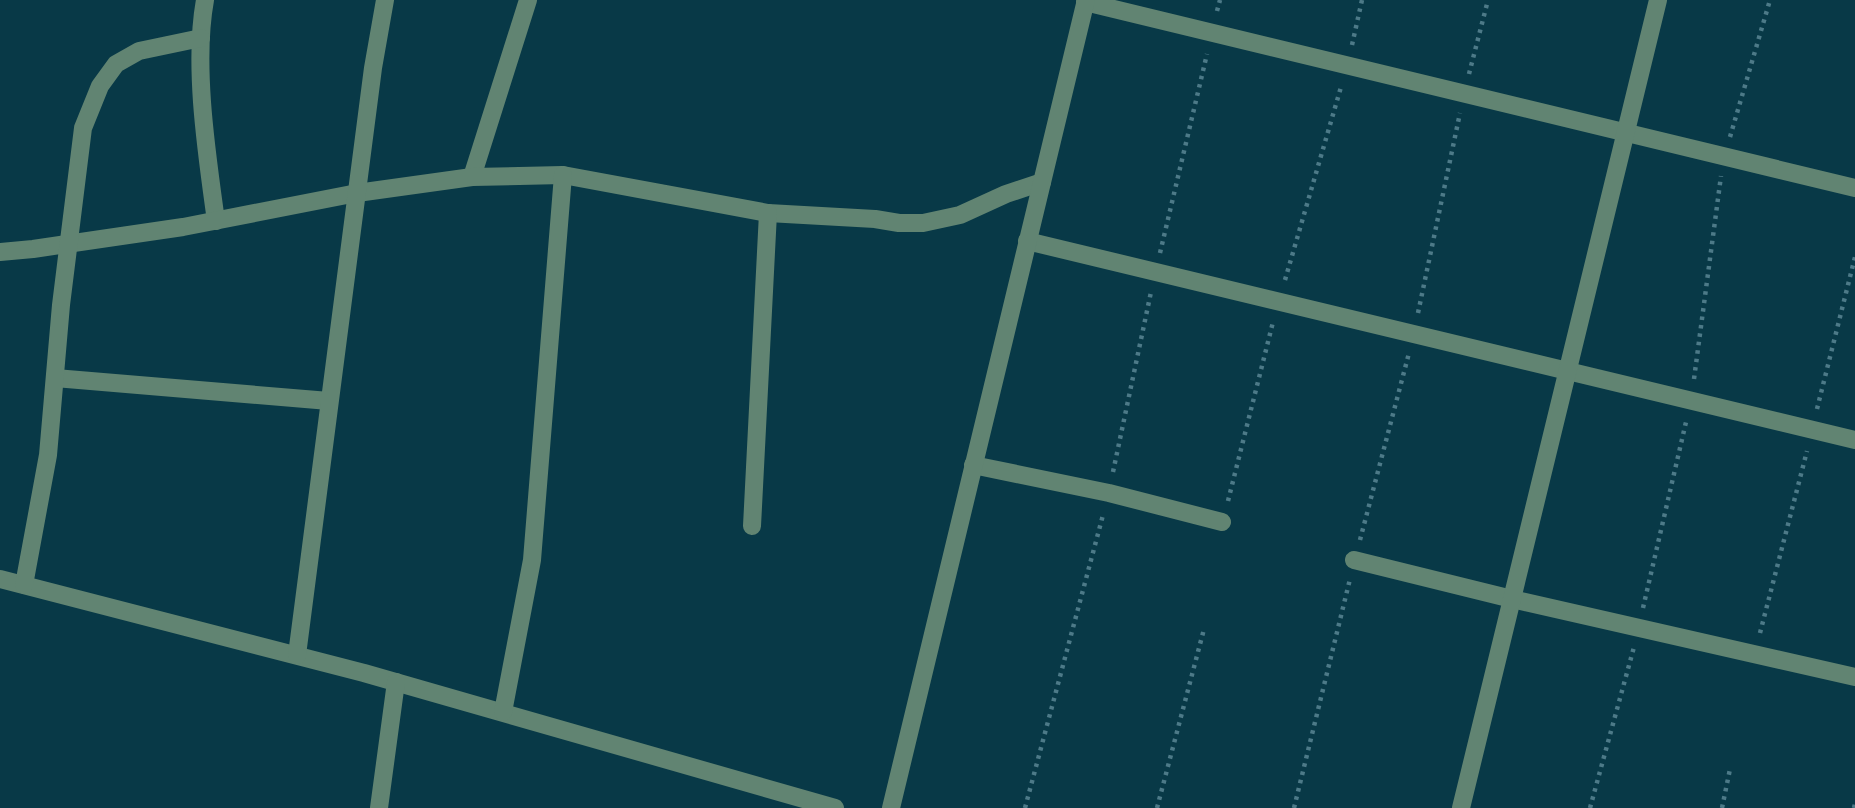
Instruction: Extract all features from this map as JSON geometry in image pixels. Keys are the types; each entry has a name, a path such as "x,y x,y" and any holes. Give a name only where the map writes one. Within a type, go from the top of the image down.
{"street":[{"path":"205,0 201,38 208,161 216,220"},
{"path":"297,655 373,68 385,0"},
{"path":"472,177 528,0"},
{"path":"1461,808 1658,0"},
{"path":"891,808 1085,1 1855,188"},
{"path":"24,585 48,455 68,244 83,128 107,74 127,57 139,51 201,38"},
{"path":"503,712 532,561 563,175"},
{"path":"0,252 68,244 357,193 472,177 563,175 768,213 923,223 960,215 1006,194 1042,182"},
{"path":"752,526 768,213"},
{"path":"1027,241 1855,440"},
{"path":"55,378 329,401"},
{"path":"973,465 1109,493 1222,522"},
{"path":"1354,560 1855,677"},
{"path":"0,579 396,682 835,808"},
{"path":"379,808 396,682"}],"path":[{"path":"1222,522 1279,302 1347,65 1362,0"},
{"path":"1464,93 1488,0"},
{"path":"1590,808 1639,628 1691,401 1724,156 1770,0"},
{"path":"1754,654 1855,257"},
{"path":"1024,808 1109,493"},
{"path":"1294,808 1354,560"},
{"path":"1157,808 1204,629"},
{"path":"1722,808 1730,769"}]}
